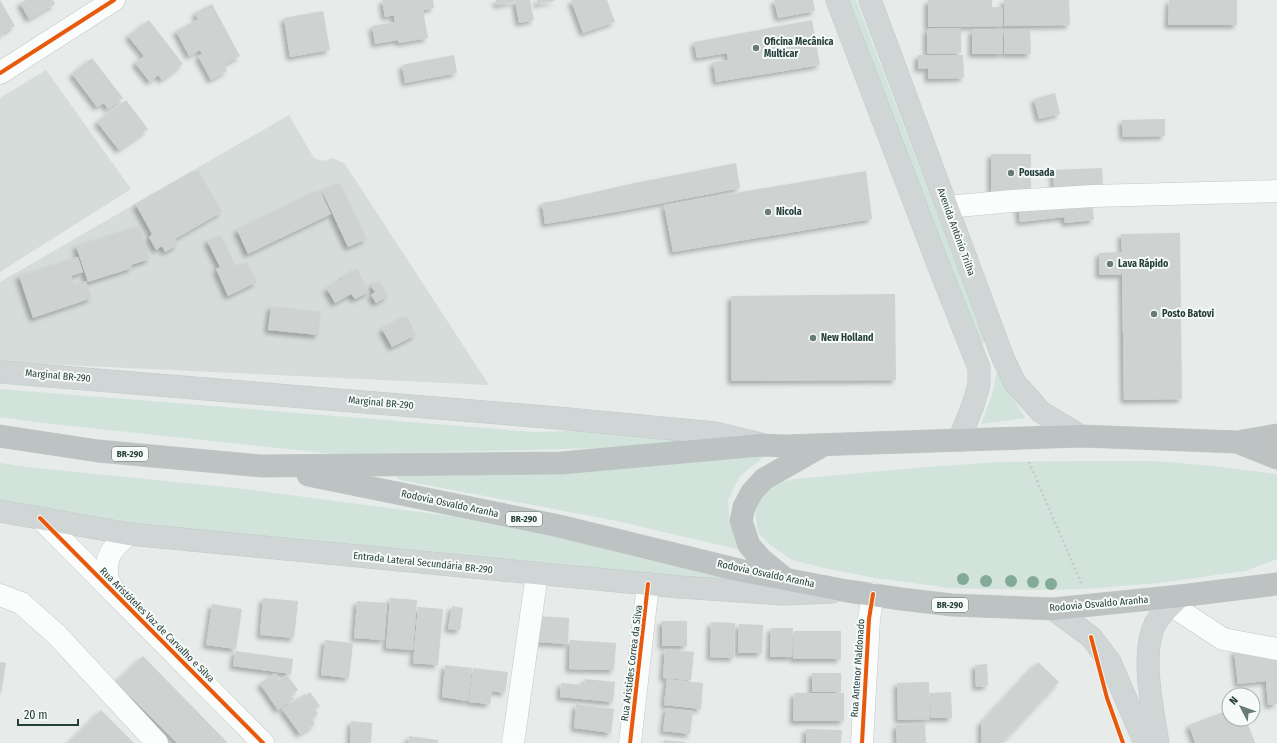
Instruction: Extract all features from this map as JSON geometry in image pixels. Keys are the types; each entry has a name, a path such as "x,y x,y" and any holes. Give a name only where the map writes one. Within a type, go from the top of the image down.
{"highway":[{"name":"Rodovia Osvaldo Aranha","path":"0,436 98,451 262,466 561,463 761,445 784,446 1081,436 1237,442 1277,435"},
{"name":"BR-290","path":"1237,442 1277,458"},
{"name":"BR-290","path":"786,579 760,558 749,545 741,521 744,507 752,492 764,479 826,444"},
{"name":"Rodovia Osvaldo Aranha","path":"262,466 559,526 743,571 847,591 900,599 952,605 1053,609 1176,601 1277,584"}],"main road":[{"path":"837,0 979,368 979,385 959,440"},
{"name":"Avenida Antônio Trilha","path":"870,0 1003,358 1015,383 1041,412 1081,436"},
{"path":"979,368 1003,358"},
{"name":"Marginal BR-290","path":"0,372 558,418 707,432 761,445"},
{"name":"Entrada Lateral Secundária BR-290","path":"0,511 129,534 537,574 783,594 847,591"},
{"path":"1158,743 1150,691 1148,659 1150,639 1155,624 1162,614 1176,601"},
{"path":"1053,609 1091,637 1110,662 1145,743"}],"street":[{"path":"0,73 114,0"},
{"path":"947,207 1093,196 1277,191"},
{"name":"Rua Aristóteles Vaz de Carvalho e Silva","path":"40,518 263,743"},
{"path":"114,592 107,576 107,564 110,554 116,544 129,534"},
{"path":"513,743 537,574"},
{"name":"Rua Aristides Correa da Silva","path":"630,743 648,584"},
{"name":"Rua Antenor Maldonado","path":"862,743 869,619 873,594"},
{"path":"0,595 21,603 57,635 157,743"},
{"path":"1176,601 1223,639 1277,649"}],"path":[{"path":"1029,462 1084,589"}],"shaded area":[{"path":"46,70 131,189 0,272 0,98"},
{"path":"289,115 314,158 323,161 333,158 345,164 489,385 0,362 0,282"}],"green space":[{"path":"848,0 856,0 985,342 979,346"},
{"path":"997,371 1025,418 981,424 992,395"},
{"path":"0,389 534,432 622,430 700,439 631,447 334,454 0,417"},
{"path":"775,452 761,459 740,476 728,500 730,527 745,551 617,521 400,480 397,478 398,473"},
{"path":"1155,461 1277,474 1277,559 1245,571 1159,583 1084,589 1036,590 950,588 875,578 792,560 770,545 758,533 755,509 772,485 794,479 998,462"},
{"path":"0,463 26,467 245,489 456,517 572,540 644,559 731,577 743,582 408,552 56,515 0,503"}],"building":[{"path":"0,0 15,26 2,33 3,35 0,37"},
{"path":"26,0 53,0 55,4 29,19 20,3"},
{"path":"382,0 433,0 434,8 423,10 428,38 399,43 398,40 375,44 372,26 395,22 394,15 385,17"},
{"path":"496,0 514,0 514,2 497,5"},
{"path":"515,0 530,0 534,20 519,23"},
{"path":"537,0 554,0 555,1 537,4"},
{"path":"571,0 607,0 615,22 583,33"},
{"path":"774,0 813,0 815,11 778,18"},
{"path":"928,0 992,0 992,7 1003,7 1003,26 928,27"},
{"path":"1004,0 1069,0 1070,25 1004,26"},
{"path":"1169,0 1237,0 1237,25 1168,25"},
{"path":"212,4 240,56 224,65 227,71 211,80 198,56 202,54 200,50 189,56 176,31 198,19 195,13"},
{"path":"323,11 330,50 290,57 284,18"},
{"path":"149,20 183,64 162,80 158,75 150,82 135,63 144,56 128,36"},
{"name":"Oficina Mecânica Multicar","path":"812,20 820,65 716,82 713,62 728,60 727,53 697,58 694,42"},
{"path":"961,28 961,53 927,54 927,29"},
{"path":"1002,29 1003,54 972,54 972,30"},
{"path":"1004,29 1030,29 1031,54 1004,54"},
{"path":"454,55 457,73 405,83 402,65"},
{"path":"918,55 963,55 964,78 928,79 928,68 918,69"},
{"path":"92,58 123,98 108,109 104,103 97,107 72,74"},
{"path":"1055,93 1060,114 1039,119 1034,99"},
{"path":"126,100 148,129 119,150 97,122"},
{"path":"1165,119 1165,136 1123,137 1122,120"},
{"name":"Pousada","path":"991,154 1031,154 1031,191 991,191"},
{"path":"736,163 740,188 545,224 542,203"},
{"path":"1102,168 1103,187 1054,188 1053,170"},
{"path":"198,170 222,212 175,239 178,245 165,252 162,246 156,250 149,237 152,234 136,205"},
{"name":"Nicola","path":"866,171 872,219 673,252 664,205"},
{"path":"340,183 367,239 348,247 322,191"},
{"path":"320,190 331,214 248,254 237,230"},
{"path":"1092,200 1094,220 1065,223 1064,217 1020,222 1018,205"},
{"path":"139,226 150,259 131,265 132,268 88,282 76,246"},
{"path":"1180,233 1182,399 1124,400 1122,267 1121,275 1099,275 1099,253 1122,252 1121,234"},
{"path":"221,235 236,267 247,262 257,282 228,296 216,269 220,267 207,241"},
{"path":"78,257 83,272 71,276 74,285 86,281 92,298 33,318 19,276"},
{"path":"357,269 369,292 355,299 351,294 335,303 327,289"},
{"path":"379,281 388,296 376,303 371,295 375,292 371,286"},
{"name":"New Holland","path":"895,294 896,380 731,381 731,296"},
{"path":"271,306 321,312 318,335 268,330"},
{"path":"407,316 416,335 392,347 382,329"},
{"path":"263,598 298,601 294,638 260,635"},
{"path":"390,598 417,600 413,650 386,648"},
{"path":"357,601 387,603 384,640 354,638"},
{"path":"212,604 242,609 236,649 206,645"},
{"path":"452,606 463,608 460,630 448,629"},
{"path":"418,607 443,609 438,665 413,663"},
{"path":"537,616 569,618 568,644 535,642"},
{"path":"662,621 687,621 687,646 662,646"},
{"path":"711,622 735,623 734,658 710,657"},
{"path":"739,624 763,625 762,653 738,653"},
{"path":"771,628 793,628 792,657 770,657"},
{"path":"794,631 841,631 841,659 793,659"},
{"path":"325,640 353,643 349,678 321,675"},
{"path":"570,640 616,643 614,670 569,669"},
{"path":"1277,645 1277,704 1268,705 1266,681 1238,684 1234,651"},
{"path":"665,649 694,652 691,680 663,678"},
{"path":"235,651 293,659 291,674 233,666"},
{"path":"143,656 228,743 177,743 116,682"},
{"path":"0,662 6,663 1,693 0,693"},
{"path":"1038,662 1059,682 1002,743 981,743 981,723"},
{"path":"987,664 988,686 976,687 975,665"},
{"path":"445,665 472,668 468,701 442,697"},
{"path":"473,668 508,672 505,693 492,691 490,704 469,702"},
{"path":"275,673 280,680 287,675 298,690 291,695 294,699 278,710 260,684"},
{"path":"812,673 841,673 841,692 812,692"},
{"path":"585,679 615,682 613,702 560,697 561,683 584,685"},
{"path":"667,679 703,683 701,709 664,705"},
{"path":"929,682 930,719 898,720 897,683"},
{"path":"310,692 320,706 315,710 318,714 312,719 315,724 300,734 282,709"},
{"path":"951,692 952,718 931,718 930,693"},
{"path":"794,693 844,693 844,721 793,721"},
{"path":"576,704 614,709 611,733 574,728"},
{"path":"666,708 693,711 690,734 663,731"},
{"path":"101,710 134,743 69,743"},
{"path":"1221,713 1221,727 1249,727 1255,743 1195,743 1189,725"},
{"path":"351,721 372,723 371,743 350,743"},
{"path":"925,724 926,743 897,743 896,725"},
{"path":"806,729 842,730 841,743 806,743"},
{"path":"409,736 438,740 438,743 408,743"},
{"path":"664,740 685,742 685,743 664,743"}],"cycle path":[{"path":"0,73 114,0"},
{"path":"40,518 263,743"},
{"path":"630,743 648,584"},
{"path":"862,743 869,619 873,594"},
{"path":"1091,637 1107,698 1123,743"}],"place":[{"name":"Oficina Mecânica Multicar","path":"756,48"},
{"name":"Pousada","path":"1011,173"},
{"name":"Nicola","path":"768,212"},
{"name":"Lava Rápido","path":"1110,264"},
{"name":"Posto Batovi","path":"1154,314"},
{"name":"New Holland","path":"813,338"}]}
